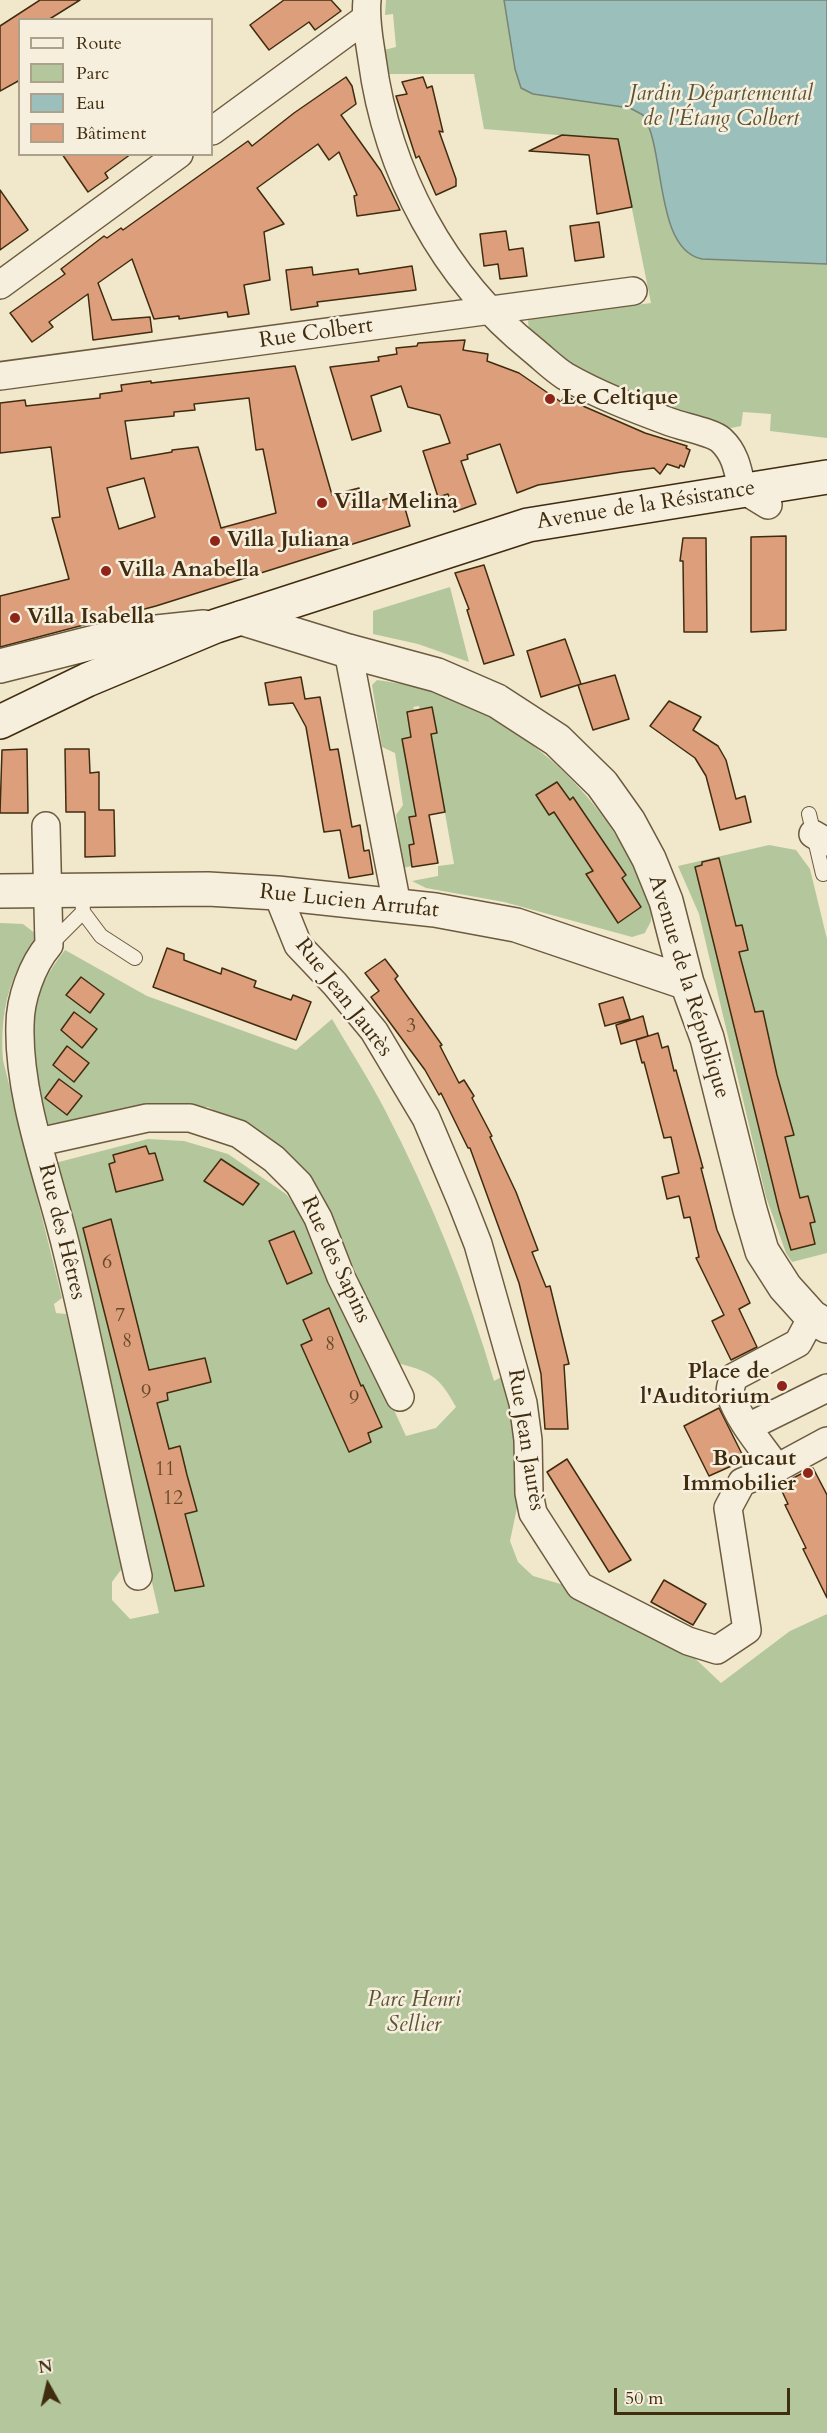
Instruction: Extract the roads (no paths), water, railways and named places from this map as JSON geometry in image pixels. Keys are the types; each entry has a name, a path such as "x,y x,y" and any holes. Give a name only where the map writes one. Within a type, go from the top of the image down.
{"street":[{"path":"213,130 366,9"},
{"path":"366,9 374,76 387,133 408,189 435,240 459,276 516,337 564,375 616,401 719,438 733,454 755,497"},
{"path":"0,285 176,156"},
{"name":"Rue Colbert","path":"0,376 633,291"},
{"name":"Avenue de la Résistance","path":"755,497 827,477"},
{"name":"Avenue de la Résistance","path":"229,622 528,525 755,497 827,498"},
{"path":"0,666 119,636 229,622"},
{"path":"0,722 87,680 229,622"},
{"name":"Avenue de la République","path":"229,622 437,675 497,701 557,740 602,784 629,822 649,859 666,901 687,982 707,1038 762,1251 785,1287 819,1322"},
{"path":"348,651 397,905"},
{"path":"46,826 50,945"},
{"name":"Rue Lucien Arrufat","path":"0,891 48,892 82,902 208,889 277,893 397,905 516,925 687,982"},
{"name":"Rue Jean Jaurès","path":"277,893 298,945 335,984 374,1031 426,1118 478,1244 524,1403 528,1440 529,1493 533,1513 580,1586 688,1641 717,1650 747,1630 728,1508 742,1482 777,1468"},
{"name":"Rue des Hêtres","path":"50,945 39,958 26,993 20,1023 24,1079 66,1248 138,1576"},
{"name":"Rue des Sapins","path":"39,1142 147,1118 190,1118 239,1134 274,1160 298,1184 318,1218 341,1277 400,1397"},
{"path":"819,1322 798,1343 734,1377 730,1386 731,1395 748,1427 777,1468 827,1441"},
{"path":"748,1427 827,1388"}],"lane":[{"path":"816,830 823,874"},
{"path":"50,945 82,902 101,936 135,958"}],"water":[{"path":"504,0 827,0 827,264 702,259 687,251 676,237 668,218 655,150 643,115 630,108 533,94 521,88 515,69"}],"place":[{"name":"Le Celtique","path":"550,399"},
{"name":"Villa Melina","path":"322,503"},
{"name":"Villa Juliana","path":"215,541"},
{"name":"Villa Anabella","path":"106,571"},
{"name":"Villa Isabella","path":"15,618"},
{"name":"Place de l'Auditorium","path":"782,1386"},
{"name":"Boucaut Immobilier","path":"808,1473"}],"park label":[{"name":"Jardin Départemental de l'Étang Colbert","path":"721,108"},
{"name":"Parc Henri Sellier","path":"414,2014"}]}
